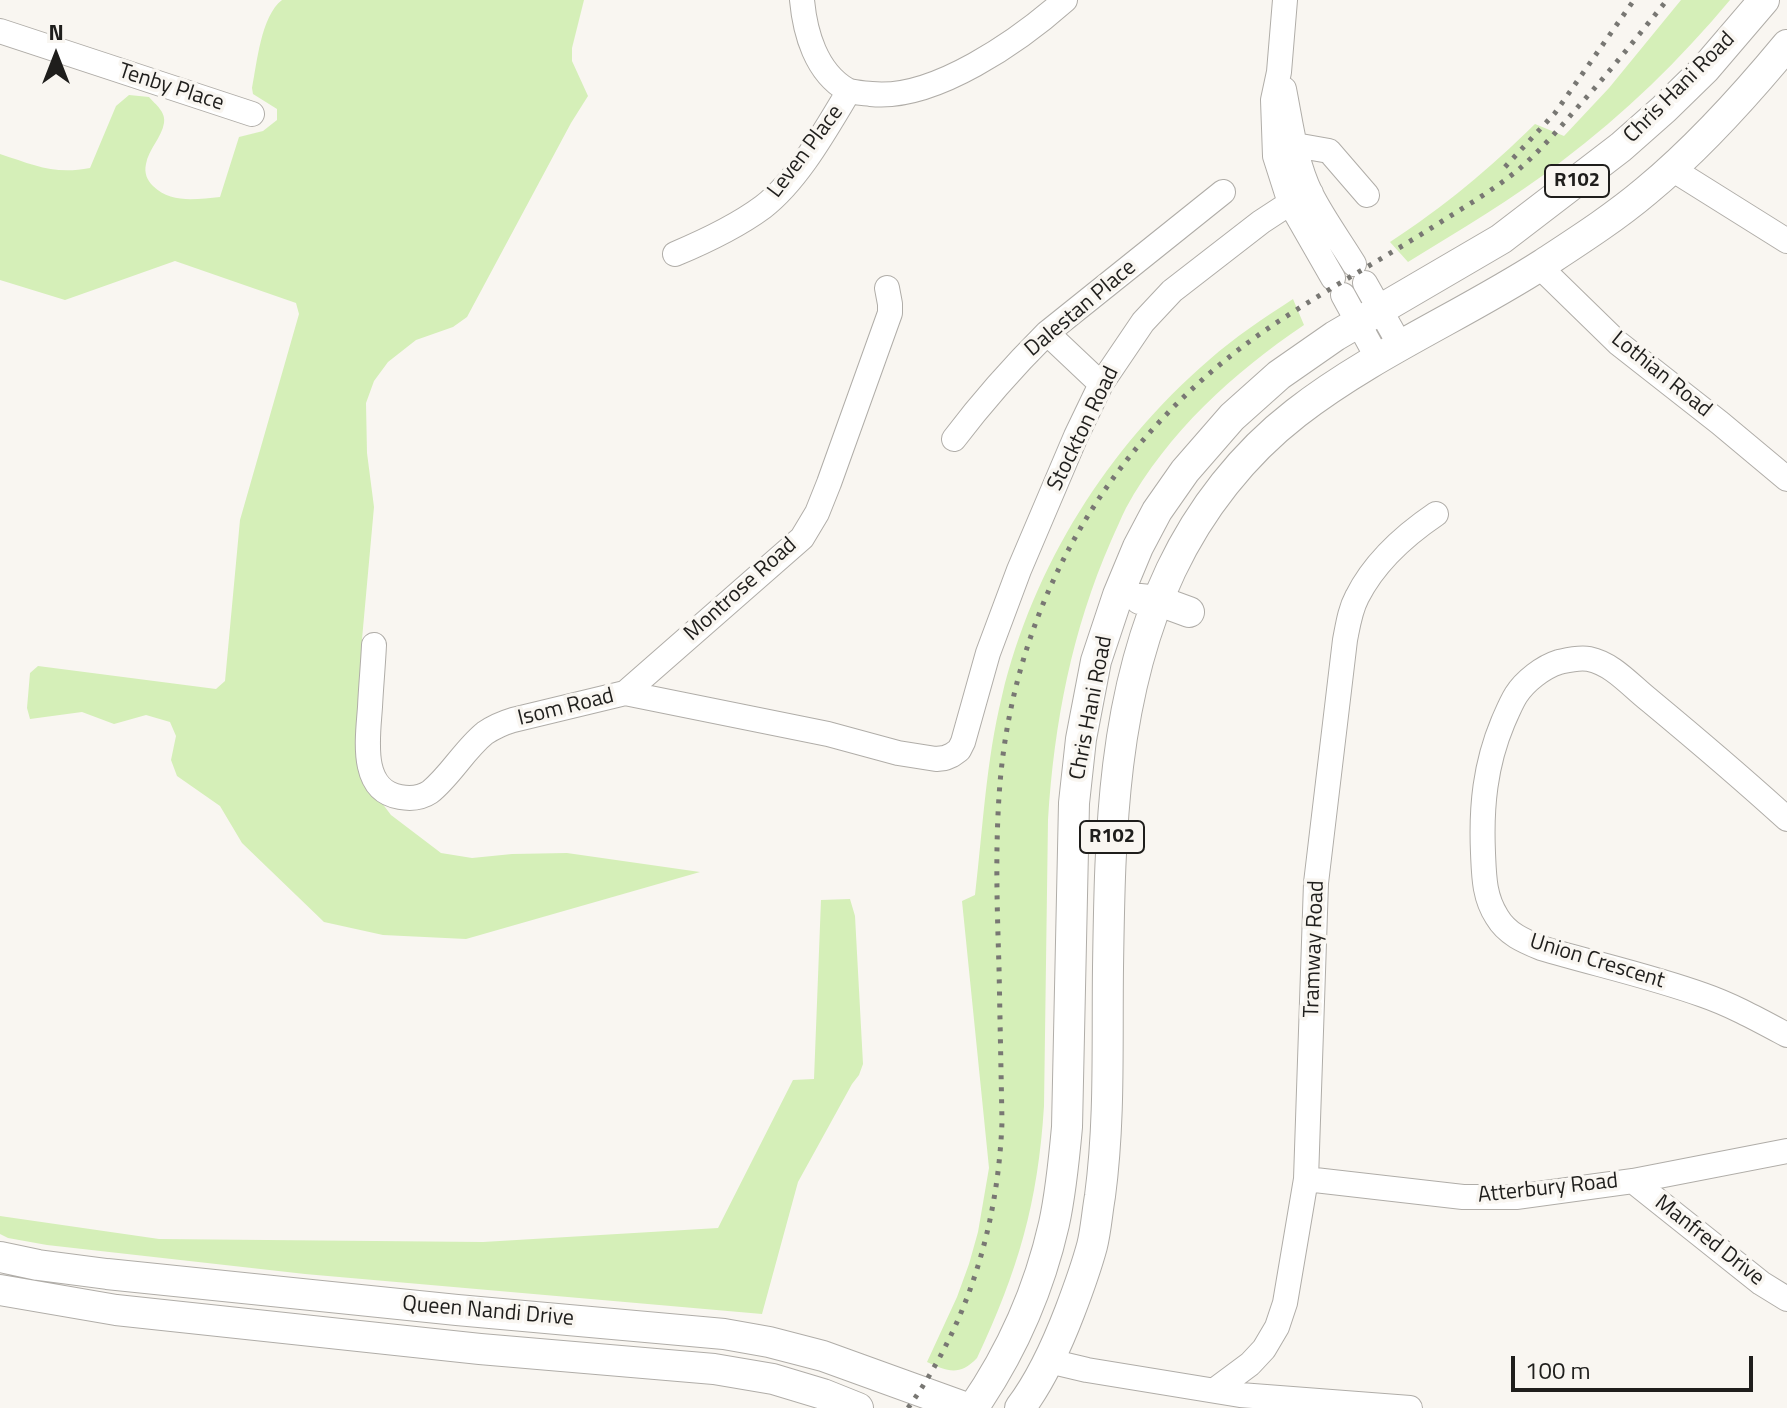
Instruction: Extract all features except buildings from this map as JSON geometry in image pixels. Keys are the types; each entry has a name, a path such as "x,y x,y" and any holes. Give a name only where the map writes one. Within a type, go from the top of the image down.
{"main road":[{"name":"Chris Hani Road","path":"973,1408 993,1380 1021,1323 1054,1225 1067,1127 1074,803 1081,739 1096,661 1118,595 1157,511 1185,471 1232,417 1279,375 1369,316 1501,239 1621,147 1705,69 1764,0"},
{"name":"Chris Hani Road","path":"1020,1408 1058,1343 1095,1227 1104,1162 1108,1097 1108,968 1116,769 1127,704 1143,641 1170,572 1187,540 1233,472 1296,413 1389,352 1539,266 1643,195 1732,108 1787,45"},
{"path":"1118,595 1159,601 1189,612"},
{"path":"1071,933 1081,954 1092,964 1108,968"},
{"name":"Queen Nandi Drive","path":"0,1257 107,1274 724,1334 823,1356 967,1408"},
{"path":"0,1303 15,1292"},
{"name":"Queen Nandi Drive","path":"15,1292 116,1310 480,1349 714,1369 773,1379 858,1408"}],"street":[{"path":"802,0 804,20 824,68 849,91 879,95 911,90 955,74 1009,45 1065,0"},
{"path":"1285,0 1279,72 1273,100 1275,156 1300,198 1338,287 1369,316"},
{"name":"Tenby Place","path":"0,31 252,114"},
{"path":"1279,72 1295,145 1300,198 1360,273 1369,316 1389,352"},
{"name":"Leven Place","path":"675,254 724,232 781,191 817,143 849,91"},
{"path":"1295,145 1329,151 1367,195"},
{"path":"1672,169 1787,241"},
{"name":"Dalestan Place","path":"954,439 980,405 1047,333 1223,192"},
{"name":"Stockton Road","path":"963,742 988,653 1019,570 1101,384 1154,309 1172,291 1233,243 1300,198"},
{"name":"Lothian Road","path":"1539,266 1618,343 1787,479"},
{"name":"Montrose Road","path":"625,693 802,538 817,513 890,313 887,288"},
{"path":"1047,333 1101,384"},
{"name":"Tramway Road","path":"1213,1399 1264,1349 1277,1327 1285,1303 1306,1179 1316,883 1351,612 1377,566 1418,526 1436,514"},
{"name":"Isom Road","path":"374,645 367,754 372,774 384,791 398,797 416,798 427,794 477,740 497,726 625,693 936,759 952,755 963,742"},
{"name":"Union Crescent","path":"1787,819 1616,673 1602,663 1586,659 1552,665 1517,693 1488,766 1482,816 1487,897 1499,921 1510,932 1541,948 1705,996 1787,1035"},
{"name":"Atterbury Road","path":"1306,1179 1463,1197 1516,1197 1633,1181 1787,1151"},
{"name":"Manfred Drive","path":"1633,1181 1761,1283 1787,1299"},
{"path":"1049,1361 1213,1399 1338,1401 1410,1408"}],"green space":[{"path":"282,0 584,0 572,48 572,61 588,96 467,317 453,327 416,340 388,362 374,381 366,403 367,453 374,507 362,639 358,759 366,782 391,815 441,853 472,858 567,853 700,872 466,939 383,935 324,922 242,843 220,806 177,776 171,760 176,736 170,722 146,715 114,724 82,712 30,719 27,708 30,673 38,666 216,689 225,681 240,520 299,314 296,303 175,261 65,300 0,280 0,154 55,170 90,168 116,106 129,95 149,97 164,119 163,128 146,164 149,181 160,192 176,198 220,197 239,137 263,131 277,120 277,109 253,94 252,88 265,28"},
{"path":"1681,0 1730,0 1650,85 1585,143 1543,175 1408,262 1390,242 1466,187 1535,124 1564,136 1609,88"},
{"path":"1293,299 1304,325 1228,384 1161,454 1118,524 1086,608 1060,713 1051,784 1044,1106 1037,1174 1015,1266 977,1358 959,1370 941,1368 927,1362 969,1264 989,1168 962,901 975,895 992,745 1016,648 1054,555 1107,470 1172,394 1219,352"},
{"path":"850,899 855,916 863,1064 798,1182 762,1314 305,1274 47,1245 0,1234 0,1216 159,1239 483,1242 718,1228 793,1080 814,1079 821,900"}],"railway":[{"path":"1505,167 1555,113 1634,0"},
{"path":"908,1408 929,1376 963,1308 976,1272 994,1198 1002,1122 997,875 1000,783 1010,714 1027,647 1052,583 1084,523 1122,466 1166,414 1217,367 1273,325 1474,201 1526,163 1600,82 1667,0"}]}
